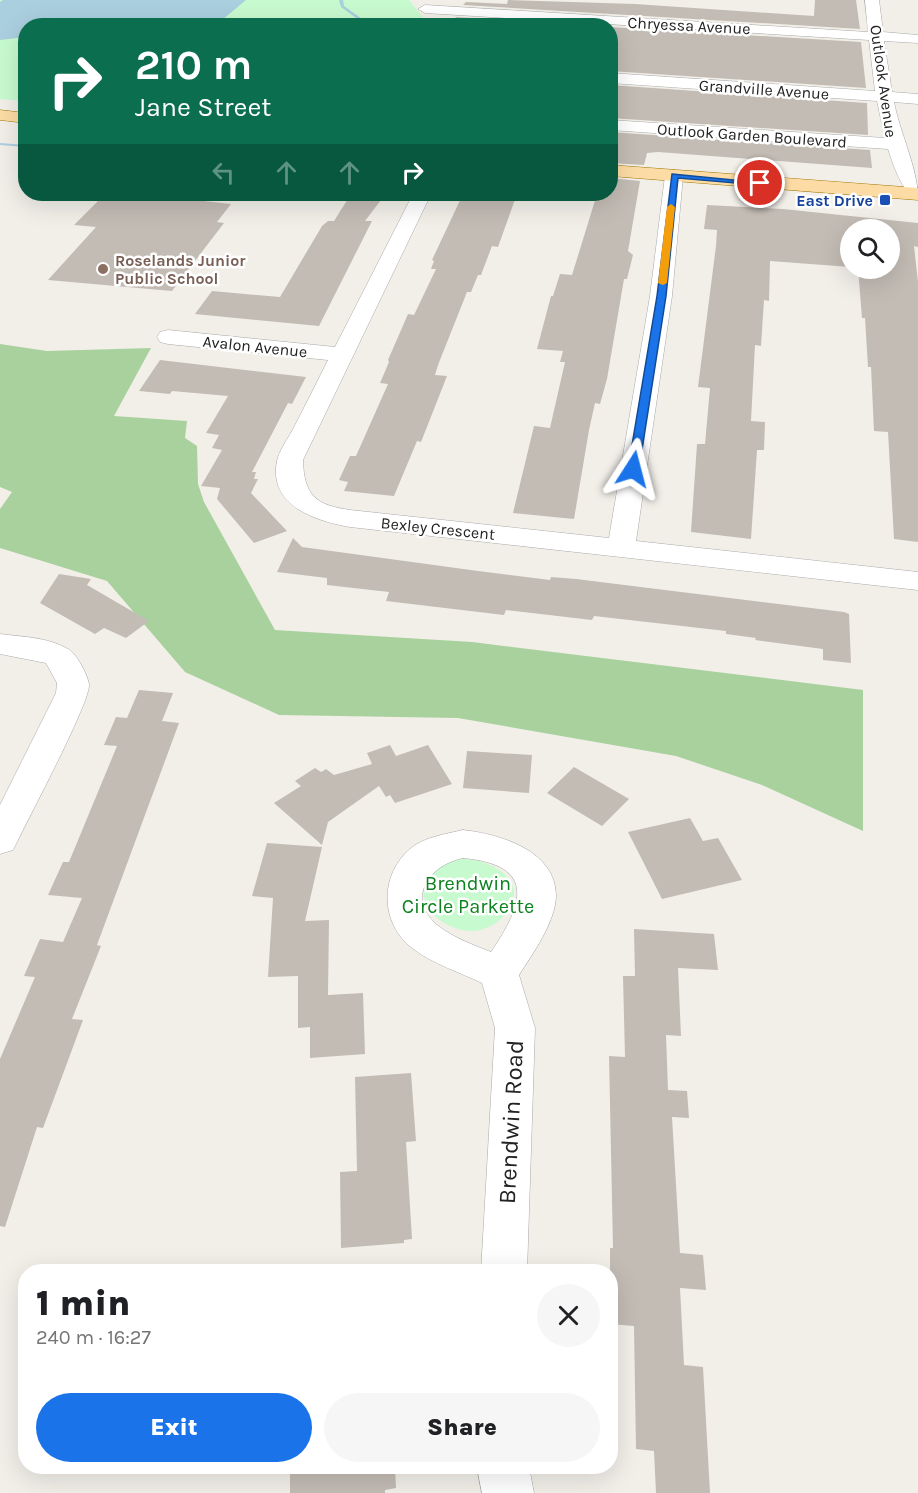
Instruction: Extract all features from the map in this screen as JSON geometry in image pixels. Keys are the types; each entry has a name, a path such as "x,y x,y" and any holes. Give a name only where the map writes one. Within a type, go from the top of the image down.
{"main road":[{"path":"0,115 18,117"},
{"path":"618,172 918,193"}],"street":[{"name":"Outlook Avenue","path":"872,0 894,146 908,179 918,193"},
{"name":"Chryessa Avenue","path":"423,5 613,18"},
{"name":"Chryessa Avenue","path":"618,18 918,39"},
{"name":"Grandville Avenue","path":"618,79 918,99"},
{"name":"Outlook Garden Boulevard","path":"618,125 918,149"},
{"path":"621,548 661,296 674,176"},
{"name":"Bexley Crescent","path":"419,201 290,460 288,479 291,487 312,510 331,516 918,581"},
{"name":"Avalon Avenue","path":"168,338 342,355"},
{"path":"0,644 43,650 57,656 66,666 73,683 72,693 58,724 0,840"},
{"name":"Brendwin Road","path":"500,973 515,1028 504,1264"},
{"path":"505,1474 508,1493"}],"green space":[{"path":"0,0 409,0 423,17 18,18 18,100 0,99"},
{"path":"0,344 47,351 151,348 114,416 187,421 185,438 197,446 198,484 204,502 275,630 472,642 863,690 863,831 762,785 676,756 458,718 279,715 185,672 107,581 0,548 0,509 12,492 0,487"},
{"name":"Brendwin Circle Parkette","path":"460,859 483,862 504,873 511,881 514,890 513,901 506,913 488,927 469,931 450,926 435,916 425,901 425,886 435,871"}],"water":[{"path":"3,0 246,0 224,18 18,18 18,38 0,40 0,2"}],"building":[{"path":"508,0 635,4 814,16 815,0 856,0 860,29 463,5 466,2 507,4"},
{"path":"618,27 861,42 866,88 618,72"},
{"path":"618,86 867,103 868,135 618,119"},
{"path":"618,133 870,150 872,168 658,152 647,153 644,165 618,163"},
{"path":"618,179 640,181 628,251 633,255 627,279 624,279 607,379 600,404 595,403 574,519 513,513 534,426 550,428 565,362 560,362 563,351 537,349 551,296 553,296 560,274 572,275 595,201 618,201"},
{"path":"98,201 204,201 231,204 217,222 224,223 172,291 48,280 96,227 74,225"},
{"path":"347,201 380,201 365,221 372,221 319,326 195,314 212,291 280,297 322,226 328,221 334,221"},
{"path":"460,201 514,201 498,247 492,246 481,275 478,275 471,292 467,292 435,375 447,376 421,442 417,441 394,496 344,491 348,482 339,480 350,456 356,456 388,384 380,383 408,314 414,315 436,269 431,269 434,261 432,260"},
{"path":"707,205 783,209 879,219 840,219 840,266 770,261 769,301 764,300 761,346 755,345 751,421 765,422 764,450 757,450 751,539 691,532 697,444 705,444 710,388 698,387 717,230 704,229"},
{"path":"900,221 918,223 918,247 914,246 918,282 918,542 894,539 888,432 874,431 871,367 868,367 865,318 862,318 859,279 900,279"},
{"path":"160,360 306,377 292,404 288,403 252,472 256,472 254,479 258,479 251,493 287,531 254,543 217,499 220,488 201,486 222,450 212,448 219,435 206,433 228,396 172,391 170,394 139,391"},
{"path":"293,538 302,547 478,571 550,580 551,577 576,579 844,612 849,614 851,663 823,660 823,649 755,640 756,638 726,634 726,631 594,616 592,620 506,610 504,615 386,601 389,592 327,585 327,578 277,572"},
{"path":"59,574 91,579 87,585 149,621 126,638 104,628 95,634 40,603"},
{"path":"139,690 173,693 162,721 179,723 97,945 101,946 72,1019 83,1020 43,1128 37,1127 5,1227 0,1226 0,1059 35,977 24,976 40,939 63,942 82,898 48,895 63,862 69,862 117,746 104,745 116,717 127,718"},
{"path":"390,745 396,756 428,745 452,784 395,803 390,795 386,797 379,786 328,822 322,845 274,803 301,786 295,781 315,768 321,772 326,769 334,775 372,764 367,753"},
{"path":"467,751 532,755 529,793 463,788"},
{"path":"574,767 629,799 602,826 547,793"},
{"path":"690,818 703,841 718,838 742,880 662,899 628,832"},
{"path":"267,843 322,847 305,921 329,920 328,995 363,993 365,1054 310,1058 310,1027 298,1028 298,976 268,977 273,898 252,896"},
{"path":"634,929 714,934 718,970 678,968 681,1036 666,1035 668,1090 687,1091 689,1118 672,1117 680,1253 703,1255 706,1290 680,1288 684,1365 703,1367 710,1493 656,1493 654,1451 636,1449 634,1326 618,1325 618,1264 610,1264 610,1248 613,1248 609,1056 625,1057 623,976 635,976"},
{"path":"411,1073 416,1141 406,1142 412,1239 404,1240 404,1243 341,1248 340,1172 357,1171 355,1077"},
{"path":"290,1474 395,1474 396,1488 385,1490 385,1493 290,1493"}],"waterway":[{"path":"341,0 342,6 359,18"},
{"path":"0,144 18,145"}],"slow traffic":[{"path":"663,283 671,207"}],"place":[{"name":"East Drive","path":"885,200"},
{"name":"Roselands Junior Public School","path":"103,269"}],"route":[{"path":"633,469 661,296 674,176 760,183"}]}
